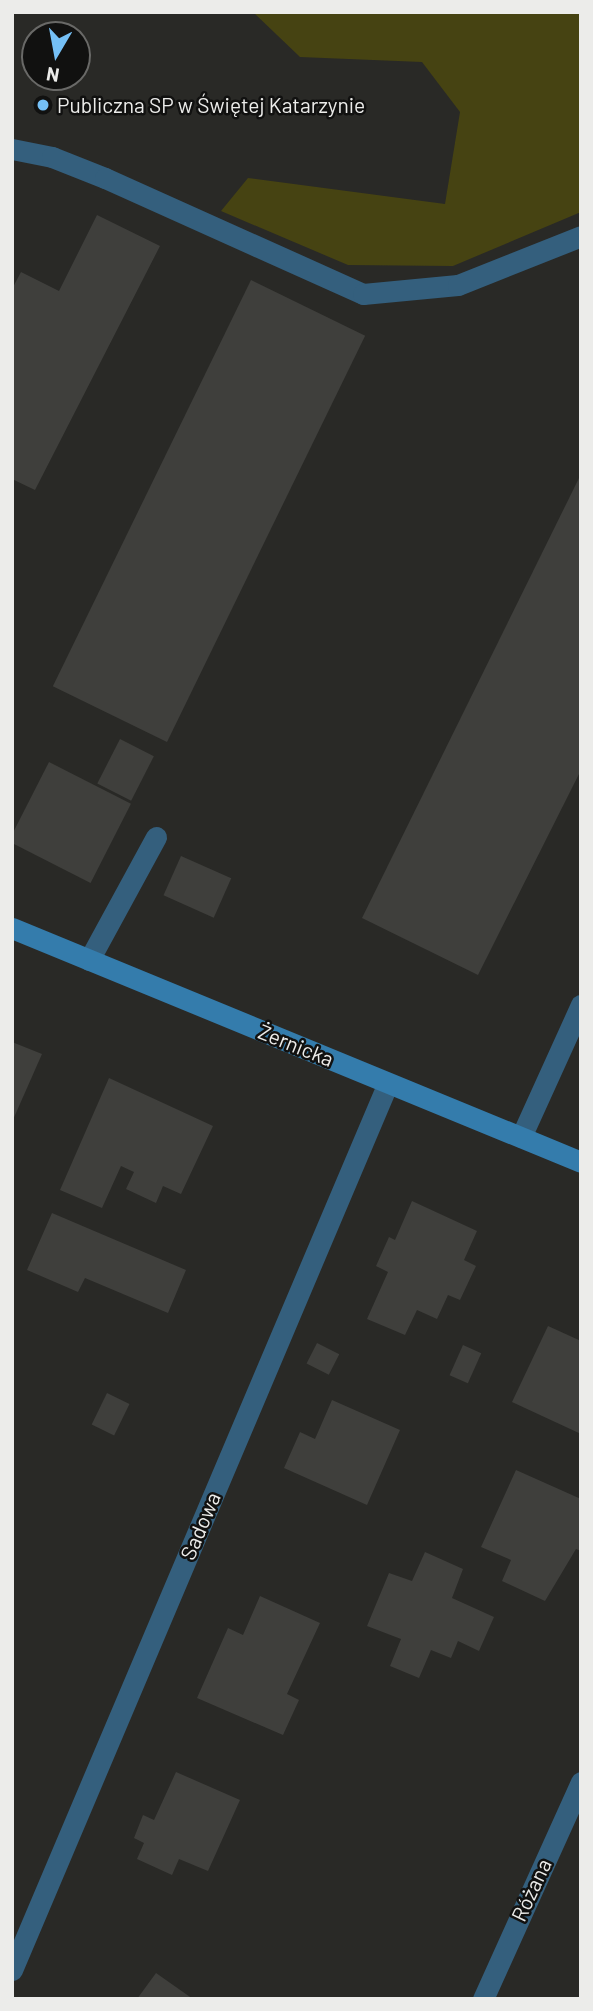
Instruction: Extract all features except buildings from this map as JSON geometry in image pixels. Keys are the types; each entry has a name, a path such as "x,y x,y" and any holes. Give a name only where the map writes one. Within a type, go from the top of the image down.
{"street":[{"path":"12,149 52,157 106,178 363,294 458,285 581,236"},
{"path":"89,960 156,836"},
{"name":"Żernicka","path":"12,928 581,1162"},
{"path":"521,1138 581,1005"},
{"name":"Sadowa","path":"12,1970 388,1083"},
{"name":"Różana","path":"483,1999 581,1782"}],"shaded area":[{"path":"253,12 581,12 581,212 453,266 348,265 221,211 248,178 445,204 460,112 422,62 300,57"}],"place":[{"name":"Publiczna SP w Świętej Katarzynie","path":"43,105"}]}
